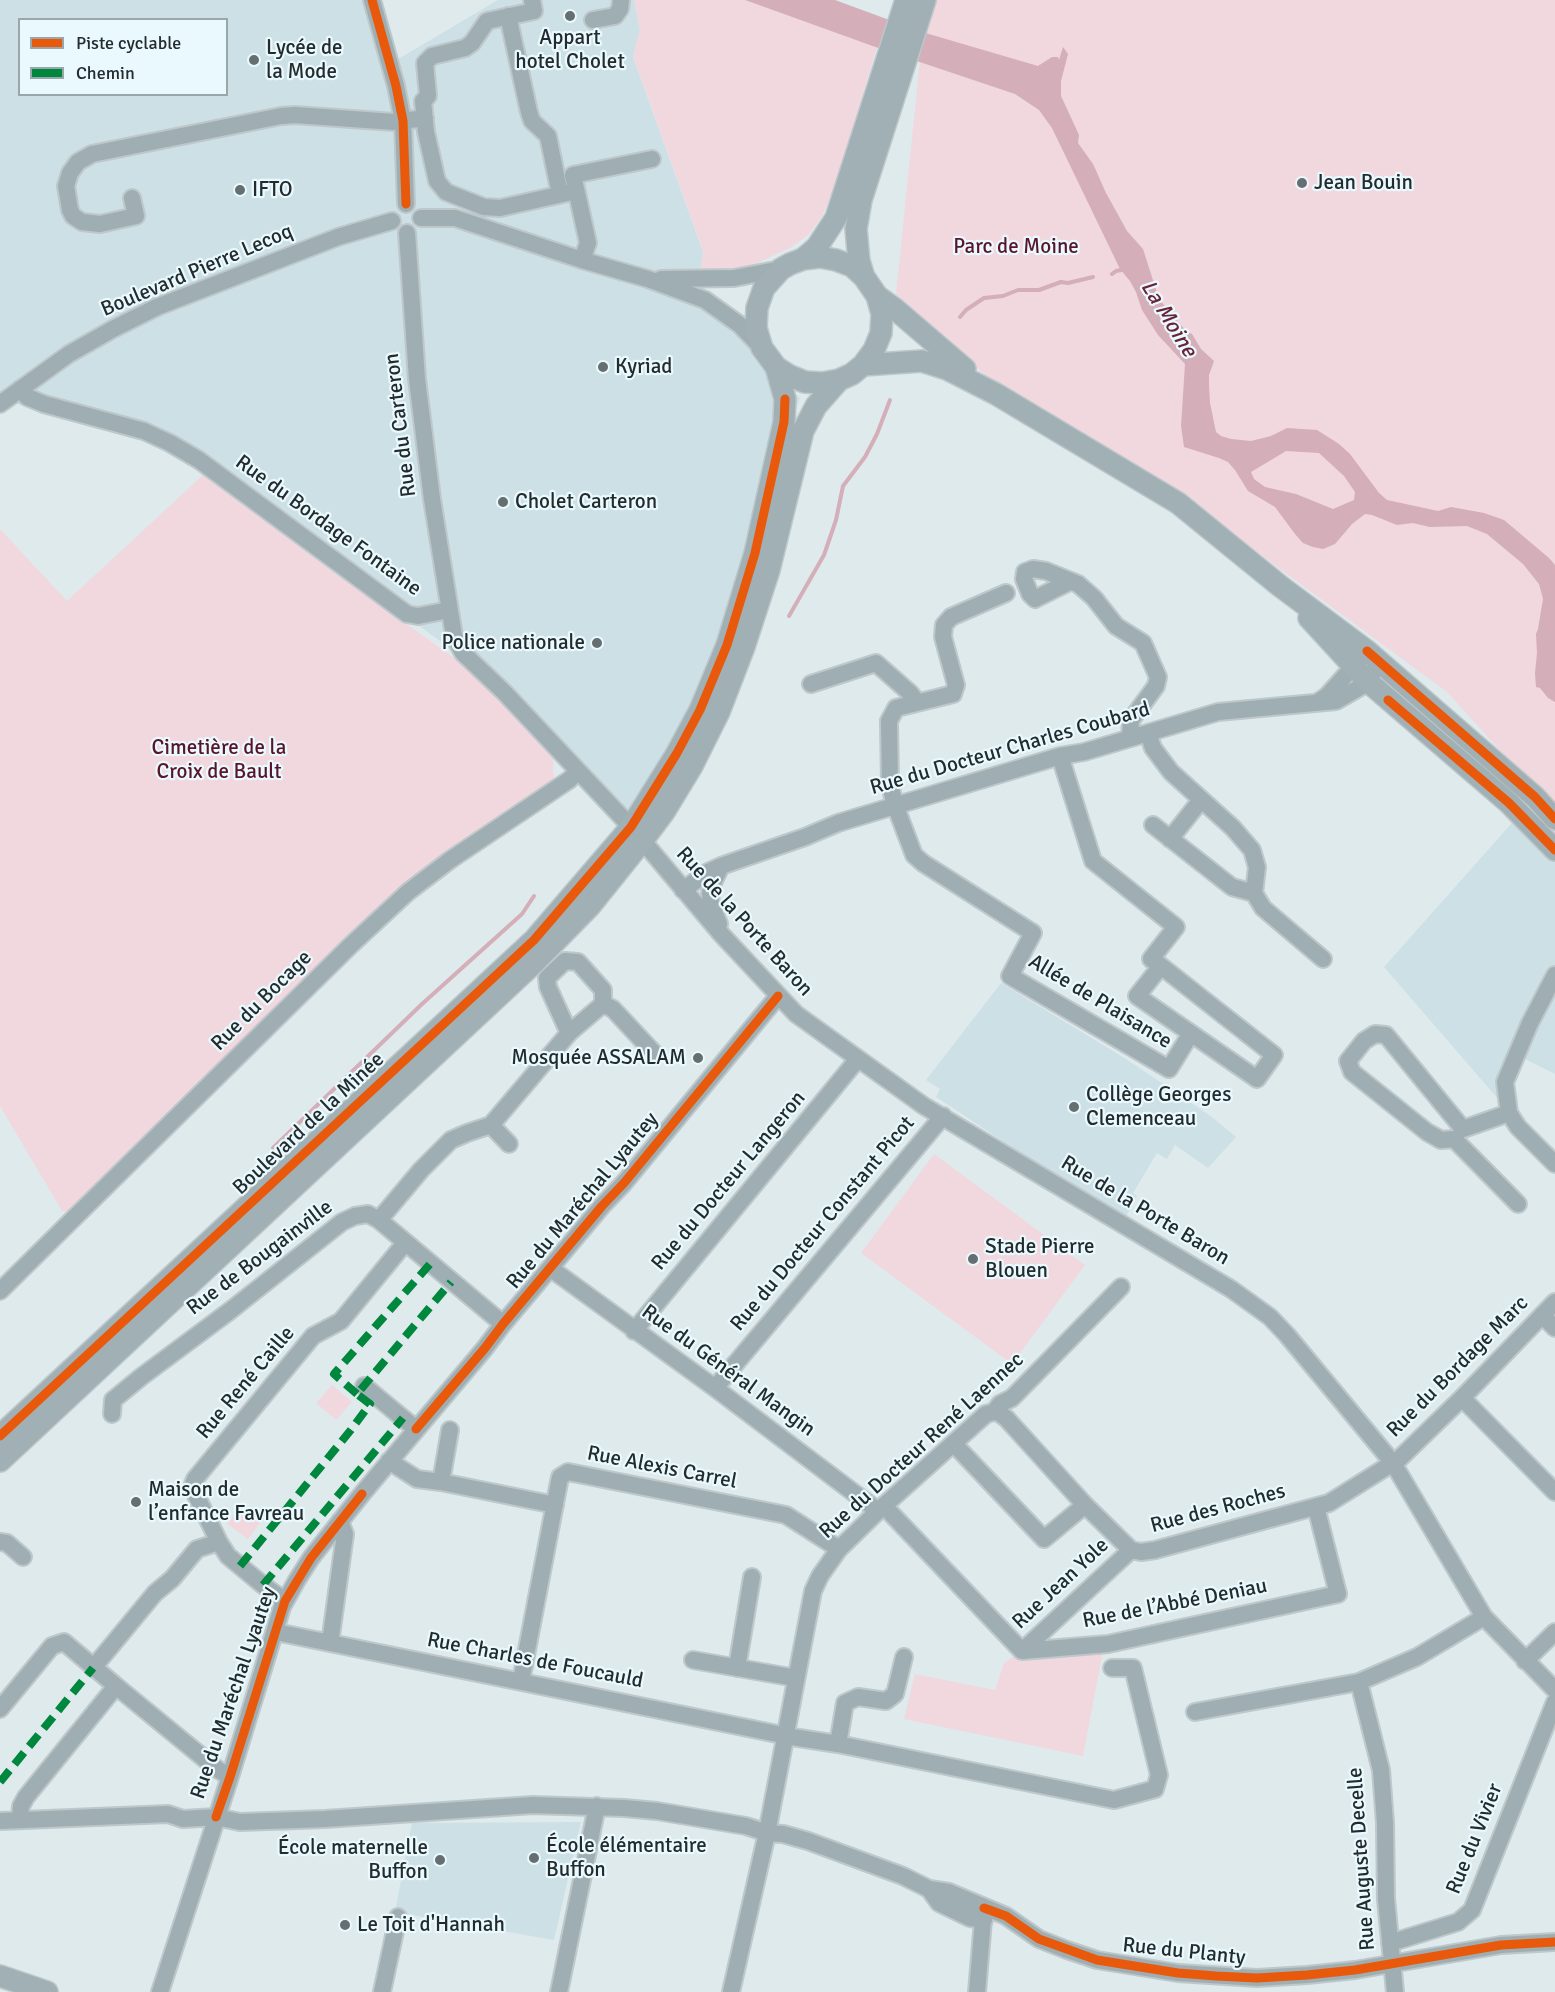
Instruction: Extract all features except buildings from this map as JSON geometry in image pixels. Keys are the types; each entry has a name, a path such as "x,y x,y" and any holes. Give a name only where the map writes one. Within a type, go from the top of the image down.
{"main road":[{"path":"864,277 859,261 856,229 861,200 893,74 906,0"},
{"path":"637,834 700,710 727,645 755,553 783,422 785,399 776,367 762,348 756,328 757,308 764,288 781,270 803,259 817,247 836,218 925,0"},
{"path":"776,367 789,376 805,382 822,384 839,380 852,374 863,365 874,350 881,333 882,314 877,296 864,277 852,266 836,260 820,257 803,259"},
{"path":"877,296 895,309 947,356 996,394"},
{"path":"863,365 922,361 947,369 996,394 1178,503 1280,586 1374,657 1535,796 1555,819"},
{"path":"637,834 664,812 692,766 718,712 744,647 769,570 803,430 816,406 839,380"},
{"path":"1280,586 1352,670 1509,803 1555,850"},
{"name":"Boulevard de la Minée","path":"0,1436 534,940 637,834"},
{"name":"Boulevard de la Minée","path":"0,1461 536,961 590,906 637,834"},
{"path":"0,1976 47,1992"}],"street":[{"path":"372,0 386,46 403,121 406,204"},
{"path":"532,0 534,11 487,21 465,48 432,56 425,63 428,96 424,110 426,132 437,181 446,192 484,207 500,208 568,193"},
{"path":"593,20 615,16 620,9 621,0"},
{"path":"508,16 532,121 548,136 588,243 582,260"},
{"path":"400,104 424,110"},
{"path":"132,198 136,216 100,224 82,222 73,216 70,210 66,186 70,173 78,162 92,154 281,116 403,121 424,110"},
{"path":"568,193 573,175 652,159"},
{"path":"406,204 415,206 421,218 416,230 407,233 399,231 392,221 397,207 406,204"},
{"path":"421,218 455,218 648,279 705,300 740,325 762,348"},
{"name":"Boulevard Pierre Lecoq","path":"0,404 69,354 158,307 338,237 392,221"},
{"name":"Rue du Carteron","path":"407,233 417,379 449,610"},
{"path":"648,279 734,278 781,270"},
{"name":"Rue du Bordage Fontaine","path":"20,389 27,397 44,404 144,431 170,442 199,460 407,614 418,616 449,610"},
{"path":"1071,581 1094,598 1116,626 1143,643 1158,676 1156,686 1131,720 1130,737"},
{"name":"Allée de Plaisance","path":"1006,593 951,617 944,625 944,636 956,685 953,694 896,708 888,722 890,785 914,855 1033,933 1010,976 1169,1070 1190,1035 1257,1079 1274,1055 1161,966"},
{"path":"449,610 454,636 463,653 504,692 637,834"},
{"name":"Rue du Docteur Charles Coubard","path":"683,890 708,872 721,866 895,805 1060,756 1084,752 1218,712 1336,701 1348,695 1352,670 1374,657"},
{"path":"811,684 876,663 917,702"},
{"path":"1148,733 1153,748 1171,772 1233,828 1252,850 1257,867 1254,893 1263,908 1323,959"},
{"path":"1060,756 1093,861 1176,927 1151,959 1161,966 1137,996 1190,1035"},
{"name":"Rue du Bocage","path":"0,1291 351,945 408,892 450,860 570,780 578,771"},
{"path":"1170,839 1201,800"},
{"path":"1152,825 1232,887 1254,893"},
{"name":"Rue de la Porte Baron","path":"637,834 722,935 796,1014 924,1106 1232,1289 1270,1317 1393,1463 1484,1617 1555,1690"},
{"path":"721,866 710,894 722,935"},
{"path":"504,1324 379,1220 421,1170 451,1140 467,1132 491,1125 569,1033 603,1004 603,990 578,962 565,961 547,978 548,987 569,1033"},
{"path":"1555,975 1530,1023 1505,1082 1509,1113 1518,1127 1555,1164"},
{"name":"Rue du Maréchal Lyautey","path":"160,1992 285,1601 311,1558 416,1428 486,1348 602,1206 624,1183 777,996"},
{"path":"603,1004 613,1009 654,1053"},
{"path":"1509,1113 1459,1134 1441,1140 1427,1132 1352,1072 1348,1061 1364,1041 1375,1034 1386,1035 1459,1134 1518,1204"},
{"name":"Rue du Docteur Langeron","path":"634,1331 857,1060"},
{"name":"Rue du Docteur Constant Picot","path":"715,1388 943,1116"},
{"path":"491,1125 509,1144"},
{"name":"Rue de Bougainville","path":"112,1414 113,1400 342,1222 355,1216 368,1214 379,1220"},
{"name":"Rue René Caille","path":"285,1601 228,1556 192,1487 195,1479 313,1336 341,1322 405,1243"},
{"name":"Rue du Général Mangin","path":"550,1268 881,1508"},
{"name":"Rue du Docteur René Laennec","path":"731,1992 767,1833 813,1591 823,1571 839,1549 881,1508 986,1414 994,1412 1000,1404 1012,1398 1121,1287"},
{"name":"Rue du Bordage Marc","path":"1393,1463 1462,1398 1555,1302"},
{"path":"1542,1315 1555,1328"},
{"path":"364,1386 416,1428"},
{"path":"1462,1398 1555,1492"},
{"name":"Rue des Roches","path":"994,1412 1006,1418 1085,1505 1131,1550 1141,1552 1329,1503 1393,1463"},
{"path":"441,1482 450,1430"},
{"path":"954,1444 1044,1539 1085,1505"},
{"path":"389,1461 417,1479 555,1504"},
{"name":"Rue Alexis Carrel","path":"521,1682 560,1477 567,1472 786,1515 839,1549"},
{"name":"Rue de l’Abbé Deniau","path":"1022,1651 1108,1644 1338,1594 1316,1507"},
{"path":"881,1508 1022,1651"},
{"path":"330,1643 345,1534 340,1521"},
{"path":"0,1542 6,1543 23,1557"},
{"path":"93,1668 155,1593 172,1579 197,1548 219,1542"},
{"name":"Rue Jean Yole","path":"1022,1651 1131,1550"},
{"path":"737,1668 752,1576"},
{"path":"1195,1712 1359,1683 1417,1657 1484,1617"},
{"name":"Rue Charles de Foucauld","path":"276,1632 785,1735"},
{"path":"1525,1660 1555,1632"},
{"path":"4,1697 52,1646 64,1642 217,1769 230,1777"},
{"path":"838,1744 845,1703 858,1697 886,1701 895,1694 904,1657"},
{"path":"693,1660 796,1678"},
{"path":"785,1735 1114,1800 1155,1789 1159,1774 1133,1668 1112,1668"},
{"name":"Rue Auguste Decelle","path":"1359,1683 1381,1770 1391,1963 1395,1992"},
{"path":"20,1820 21,1806 26,1797 116,1686"},
{"name":"Rue du Vivier","path":"1390,1943 1458,1922 1472,1910 1555,1702"},
{"name":"Rue du Planty","path":"0,1821 168,1814 183,1819 216,1817 240,1822 325,1819 533,1805 597,1806 657,1811 746,1826 767,1833 783,1834 808,1841 903,1876 929,1889 949,1892 984,1914 1006,1916 1039,1939 1067,1950 1097,1960 1178,1973 1257,1978 1306,1975 1501,1946 1555,1942"},
{"path":"559,1992 597,1806"},
{"path":"977,1992 984,1914"},
{"path":"382,1992 398,1917"}],"shaded area":[{"path":"0,0 362,0 383,68 498,0 634,0 640,30 633,57 703,252 697,292 800,398 789,428 777,501 637,836 457,653 217,481 141,438 14,403 0,392"},
{"path":"1535,797 1555,819 1555,1074 1521,1057 1499,1100 1384,967"},
{"name":"Collège Georges Clemenceau","path":"1001,983 1123,1057 1212,1117 1236,1137 1208,1168 1175,1145 1167,1159 1157,1153 1133,1193 1137,1196 1125,1218 1051,1173 936,1097 940,1089 926,1080"},
{"path":"581,1822 554,1940 395,1912 412,1823"}],"green space":[{"path":"634,0 745,0 877,47 834,189 821,218 808,235 790,248 744,269 700,272 703,251 633,56 640,30"},
{"name":"Parc de Moine","path":"933,0 1555,0 1555,811 1447,692 1196,507 985,375 896,294 923,30"},
{"name":"Cimetière de la Croix de Bault","path":"203,475 471,670 553,755 554,779 401,887 71,1212 62,1211 0,1106 0,529 67,601"},
{"name":"Stade Pierre Blouen","path":"934,1154 1085,1265 1012,1364 861,1253"},
{"path":"332,1385 352,1402 336,1420 316,1403"},
{"path":"242,1505 262,1520 248,1539 227,1524"},
{"path":"1103,1651 1083,1756 904,1719 915,1674 995,1690 1004,1663 1015,1656"}],"water":[{"name":"La Moine","path":"745,0 835,0 922,32 1038,66 1052,57 1058,57 1059,60 1063,47 1068,54 1061,81 1061,96 1079,135 1078,143 1093,164 1127,231 1143,249 1159,299 1214,361 1209,375 1209,385 1216,432 1231,439 1251,441 1271,436 1287,428 1317,430 1350,454 1379,493 1387,500 1438,511 1451,507 1484,513 1504,520 1555,565 1555,702 1536,687 1536,634 1543,599 1539,584 1523,564 1487,534 1467,526 1430,527 1413,523 1397,525 1365,514 1352,524 1335,544 1323,549 1303,543 1275,507 1248,491 1228,462 1184,447 1181,426 1185,364 1158,335 1142,310 1136,292 1120,269 1052,128 1039,110 1015,94","holes":["1286,451 1319,453 1344,476 1355,492 1354,500 1333,509 1296,494 1265,487 1254,479 1251,472"]}],"waterway":[{"path":"1112,274 1126,269"},
{"path":"960,317 984,298 1003,296 1018,290 1039,290 1061,282 1068,283 1093,277"},
{"path":"789,616 824,555 836,520 843,486 865,457 890,400"},
{"path":"273,1148 422,1004 522,914 534,896"}],"marked path":[{"path":"357,1394 334,1374 430,1264"},
{"path":"240,1566 370,1404 357,1394 451,1282"},
{"path":"263,1585 403,1418"},
{"path":"0,1782 93,1668"}],"cycle path":[{"path":"372,0 396,86 403,121 406,204"},
{"path":"0,1436 534,940 631,827 677,753 700,710 727,645 755,553 784,422 785,399"},
{"path":"1367,651 1535,797 1555,819"},
{"path":"1388,700 1509,803 1555,850"},
{"path":"416,1429 778,996"},
{"path":"216,1817 285,1601 311,1558 362,1494"},
{"path":"984,1908 1006,1916 1039,1939 1097,1960 1178,1973 1216,1976 1257,1978 1307,1975 1355,1970 1501,1945 1555,1942"}],"place":[{"name":"Appart hotel Cholet","path":"570,16"},
{"name":"Lycée de la Mode","path":"254,60"},
{"name":"Jean Bouin","path":"1302,183"},
{"name":"IFTO","path":"240,190"},
{"name":"Kyriad","path":"603,367"},
{"name":"Cholet Carteron","path":"503,502"},
{"name":"Police nationale","path":"597,643"},
{"name":"Mosquée ASSALAM","path":"698,1058"},
{"name":"Collège Georges Clemenceau","path":"1074,1107"},
{"name":"Stade Pierre Blouen","path":"973,1259"},
{"name":"Maison de l’enfance Favreau","path":"136,1502"},
{"name":"École élémentaire Buffon","path":"534,1858"},
{"name":"École maternelle Buffon","path":"440,1860"},
{"name":"Le Toit d'Hannah","path":"345,1925"}]}
